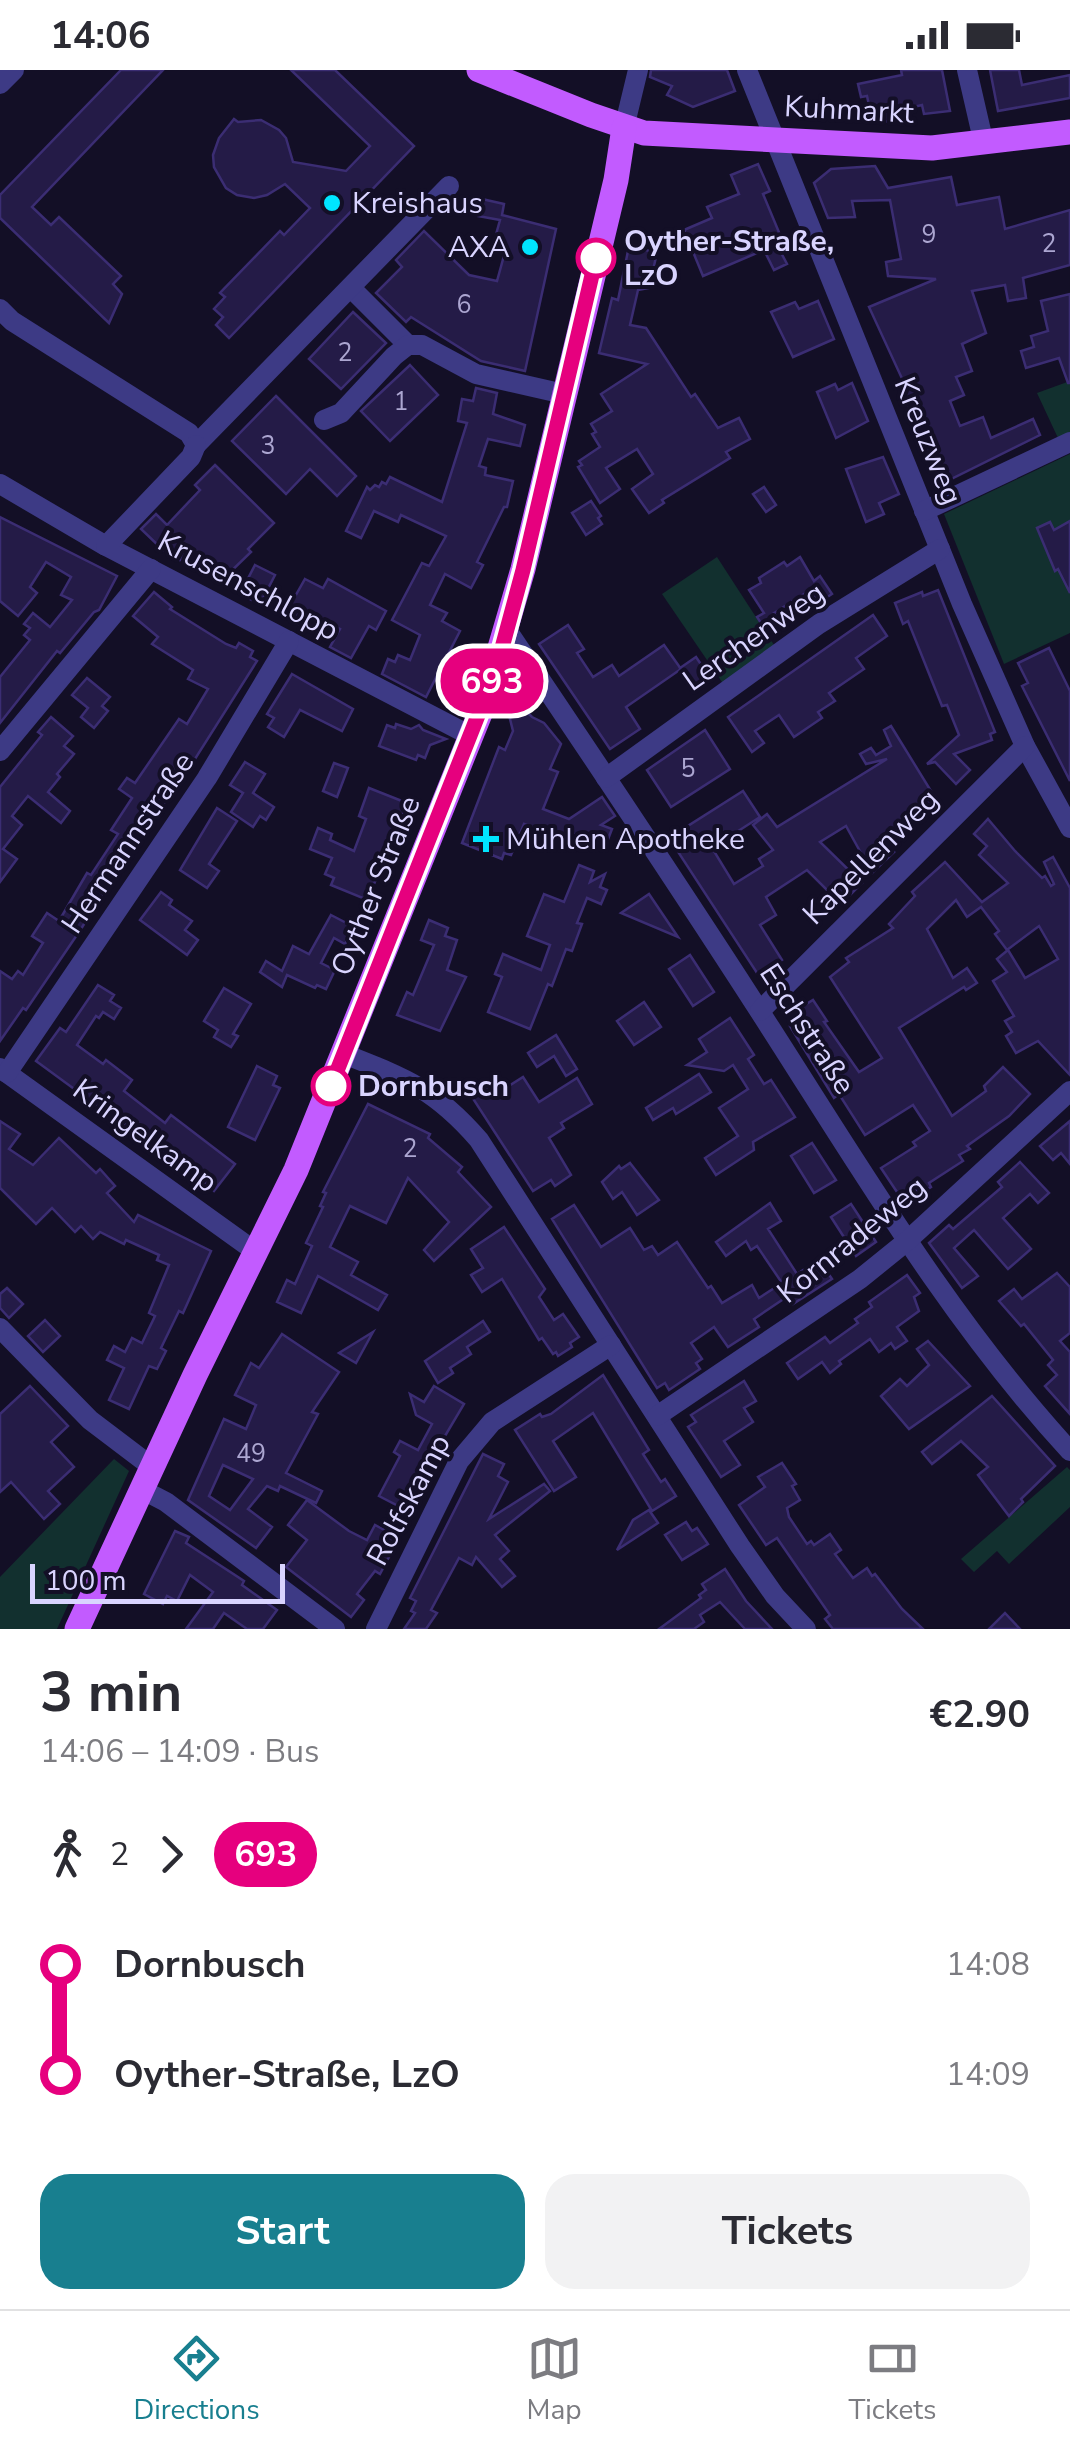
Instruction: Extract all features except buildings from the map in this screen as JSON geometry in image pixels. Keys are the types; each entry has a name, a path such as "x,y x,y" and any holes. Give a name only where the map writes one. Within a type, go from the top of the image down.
{"main road":[{"name":"Kuhmarkt","path":"480,70 624,128 688,137 932,148 1070,132"},
{"name":"Oyther Straße","path":"78,1629 146,1478 296,1170 471,736 507,630 616,180 624,128"}],"street":[{"path":"0,84 14,70"},
{"path":"624,128 638,70"},
{"name":"Kreuzweg","path":"747,70 940,549 1025,746 1070,828"},
{"path":"966,70 984,144"},
{"path":"106,546 191,457 196,445 449,186"},
{"path":"351,288 408,345"},
{"path":"0,309 12,321 189,434 196,445"},
{"path":"324,420 341,412 408,345 422,345 476,374 564,394"},
{"path":"924,511 1070,442"},
{"name":"Krusenschlopp","path":"0,484 106,546 471,736"},
{"name":"Lerchenweg","path":"606,778 820,624 940,549"},
{"path":"0,751 152,568"},
{"name":"Eschstraße","path":"507,630 907,1241 990,1354 1067,1441"},
{"name":"Hermannstraße","path":"3,1070 208,778 290,641"},
{"name":"Kapellenweg","path":"760,1012 1025,746"},
{"path":"344,1054 409,1079 434,1094 479,1140 758,1572 806,1629"},
{"name":"Kringelkamp","path":"3,1070 256,1252"},
{"name":"Kornradeweg","path":"657,1416 810,1316 907,1241 1070,1091"},
{"path":"0,1328 166,1502 335,1629"},
{"name":"Rolfskamp","path":"376,1629 458,1461 476,1438 492,1422 610,1344"}],"green space":[{"path":"1070,381 1070,432 1058,438 1037,393"},
{"path":"1070,454 1070,633 1004,664 944,514"},
{"path":"717,557 776,648 724,685 662,594"},
{"path":"114,1459 129,1471 57,1629 0,1629 0,1577"},
{"path":"1067,1467 1070,1507 1009,1564 997,1551 974,1572 961,1559"}],"bus line":[{"name":"693","path":"331,1086 496,670 596,258"}],"place":[{"name":"Kreishaus","path":"332,203"},
{"name":"AXA","path":"530,247"},
{"name":"Oyther-Straße, LzO","path":"596,258"},
{"name":"Mühlen Apotheke","path":"486,839"},
{"name":"Dornbusch","path":"331,1086"}]}
